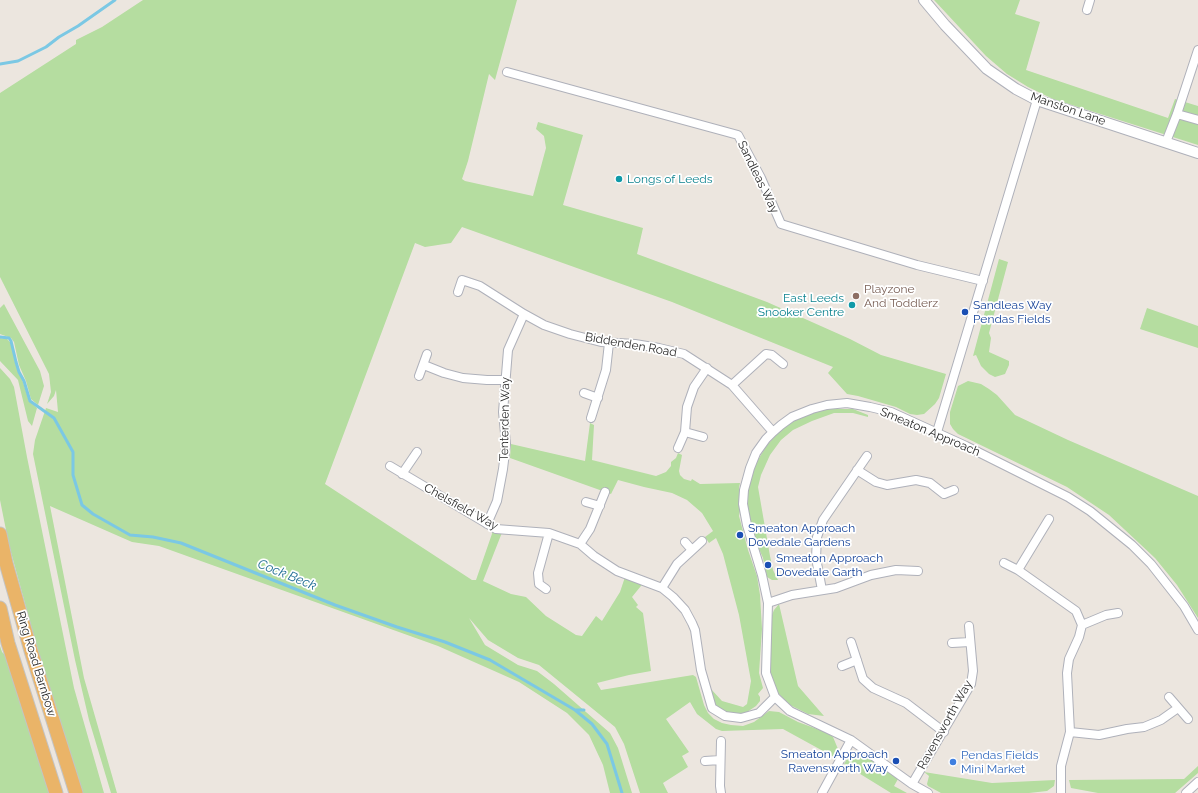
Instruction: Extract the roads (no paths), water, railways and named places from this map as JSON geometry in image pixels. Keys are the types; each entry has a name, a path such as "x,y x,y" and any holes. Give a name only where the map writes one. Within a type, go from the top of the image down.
{"highway":[{"name":"Ring Road Barnbow","path":"0,534 6,563 31,651 76,793"},
{"name":"Ring Road Barnbow","path":"0,608 8,643 56,793"}],"street":[{"name":"Manston Lane","path":"924,0 945,25 987,69 1016,89 1037,100 1198,153"},
{"path":"1086,10 1090,0"},
{"path":"1166,142 1198,50"},
{"name":"Sandleas Way","path":"507,72 738,135 761,178 781,224 917,265 983,281"},
{"path":"937,432 1037,100"},
{"path":"1177,114 1198,120"},
{"name":"Biddenden Road","path":"458,292 462,280 473,283 524,314 570,334 601,342 636,344 684,354 732,385 773,432"},
{"name":"Tenterden Way","path":"487,524 497,501 503,469 506,444 503,412 508,350 524,314"},
{"path":"591,418 606,370 609,343"},
{"path":"419,376 427,354"},
{"path":"732,385 766,354 772,354 783,364"},
{"path":"424,365 444,373 463,378 505,380"},
{"path":"678,448 685,432 687,407 694,386 707,368"},
{"path":"584,393 598,398"},
{"name":"Smeaton Approach","path":"928,793 912,784 851,740 790,711 775,697 766,673 768,603 762,575 747,525 743,504 744,490 756,453 773,432 792,417 827,405 847,403 891,412 937,432 1068,497 1090,511 1132,545 1151,564 1184,606 1198,630"},
{"path":"685,432 703,437"},
{"path":"402,474 417,452"},
{"path":"822,590 816,558 817,537 823,520 867,456"},
{"name":"Chelsfield Way","path":"390,466 496,529 549,533 580,544 594,556 617,571 662,588 685,610 695,630 701,670 712,708 725,716 741,718 759,713 775,697"},
{"path":"857,470 876,482 887,485 916,480 930,483 944,494 954,490"},
{"path":"580,544 590,529 605,492"},
{"path":"586,502 600,506"},
{"path":"1018,570 1049,519"},
{"path":"546,589 539,584 538,573 549,533"},
{"path":"662,588 677,564 702,541"},
{"path":"685,542 692,550"},
{"path":"1004,563 1018,570 1076,611 1082,625 1079,637 1069,659 1067,674 1070,732 1061,766 1061,793"},
{"path":"768,603 792,595 836,588 871,575 896,570 918,571"},
{"path":"1082,625 1106,615 1118,613"},
{"name":"Ravensworth Way","path":"912,784 971,684 973,671 969,626"},
{"path":"851,642 863,679 873,688 906,703 944,732"},
{"path":"952,643 970,642"},
{"path":"842,666 857,660"},
{"path":"1169,697 1188,719"},
{"path":"1070,732 1099,734 1144,727 1161,720 1178,708"},
{"path":"822,793 851,740"},
{"path":"720,741 721,793"},
{"path":"705,761 720,760"},
{"path":"1186,793 1198,782"}],"waterway":[{"path":"0,64 18,61 46,47 115,0"},
{"name":"Cock Beck","path":"0,337 9,338 11,341 19,372 24,381 30,401 54,418 73,452 73,475 82,505 93,514 130,535 153,537 181,543 335,605 445,642 490,660 575,710 592,724 607,744 622,793"},
{"name":"Cock Beck","path":"576,710 584,710"}],"place":[{"name":"Longs of Leeds","path":"619,179"},
{"name":"Playzone And Toddlerz","path":"856,296"},
{"name":"East Leeds Snooker Centre","path":"852,305"},
{"name":"Sandleas Way Pendas Fields","path":"965,312"},
{"name":"Smeaton Approach Dovedale Gardens","path":"740,535"},
{"name":"Smeaton Approach Dovedale Garth","path":"768,565"},
{"name":"Smeaton Approach Ravensworth Way","path":"896,761"},
{"name":"Pendas Fields Mini Market","path":"953,762"}]}
